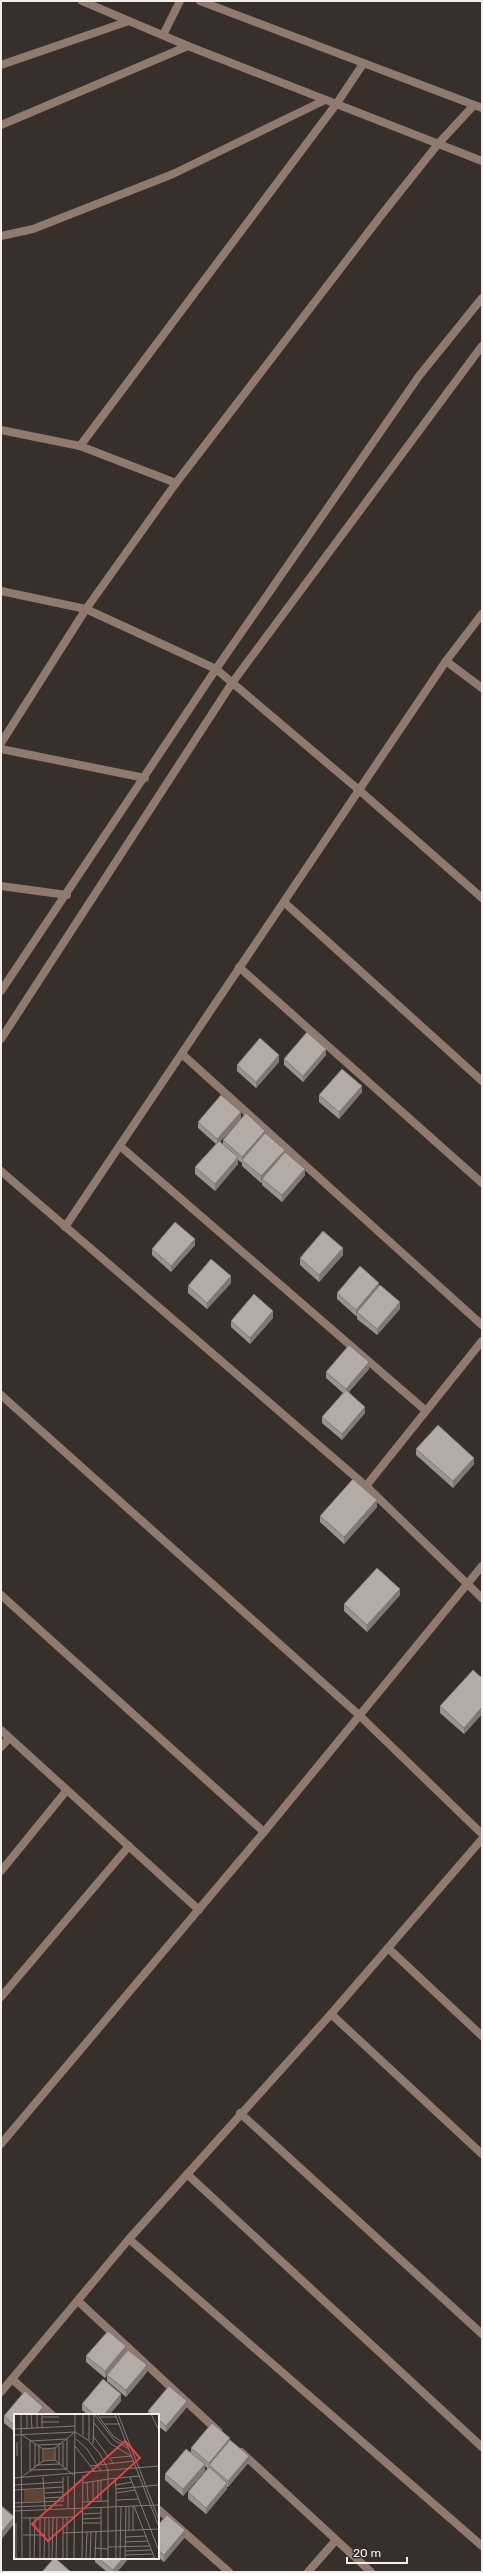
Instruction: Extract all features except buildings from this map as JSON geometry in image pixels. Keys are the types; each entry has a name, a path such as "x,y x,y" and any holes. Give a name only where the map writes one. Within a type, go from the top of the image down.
{"street":[{"path":"82,1 188,46 482,161"},
{"path":"163,35 180,1"},
{"path":"1,743 86,608 176,483 438,144 478,106 363,64 200,1"},
{"path":"1,64 129,21"},
{"path":"1,125 188,46"},
{"path":"80,446 337,103 363,64"},
{"path":"1,236 33,229 173,174 325,100"},
{"path":"1,991 67,895 216,669 419,376 482,298"},
{"path":"1,1039 232,683 482,346"},
{"path":"1,430 80,446 176,483"},
{"path":"1,591 86,608 216,669 359,790 482,898"},
{"path":"66,1227 239,967 285,902 446,661 482,614"},
{"path":"446,661 482,688"},
{"path":"1,749 145,778"},
{"path":"1,886 67,895"},
{"path":"285,902 482,1081"},
{"path":"239,967 482,1183"},
{"path":"182,1054 482,1325"},
{"path":"120,1146 425,1410"},
{"path":"1,1171 366,1486 482,1598"},
{"path":"366,1486 425,1410 482,1341"},
{"path":"1,1394 359,1715 482,1834"},
{"path":"1,2144 264,1832 482,1566"},
{"path":"1,1595 264,1832"},
{"path":"1,1730 199,1910"},
{"path":"1,1747 9,1738"},
{"path":"1,1871 67,1790"},
{"path":"1,2392 129,2239 330,2014 482,1839"},
{"path":"1,1997 129,1846"},
{"path":"388,1948 482,2036"},
{"path":"330,2014 482,2154"},
{"path":"240,2113 482,2334"},
{"path":"188,2174 482,2447"},
{"path":"129,2239 482,2546"},
{"path":"78,2301 371,2572"},
{"path":"12,2379 51,2414"},
{"path":"1,2510 14,2521"},
{"path":"159,2510 229,2572"},
{"path":"308,2572 336,2540"}]}
